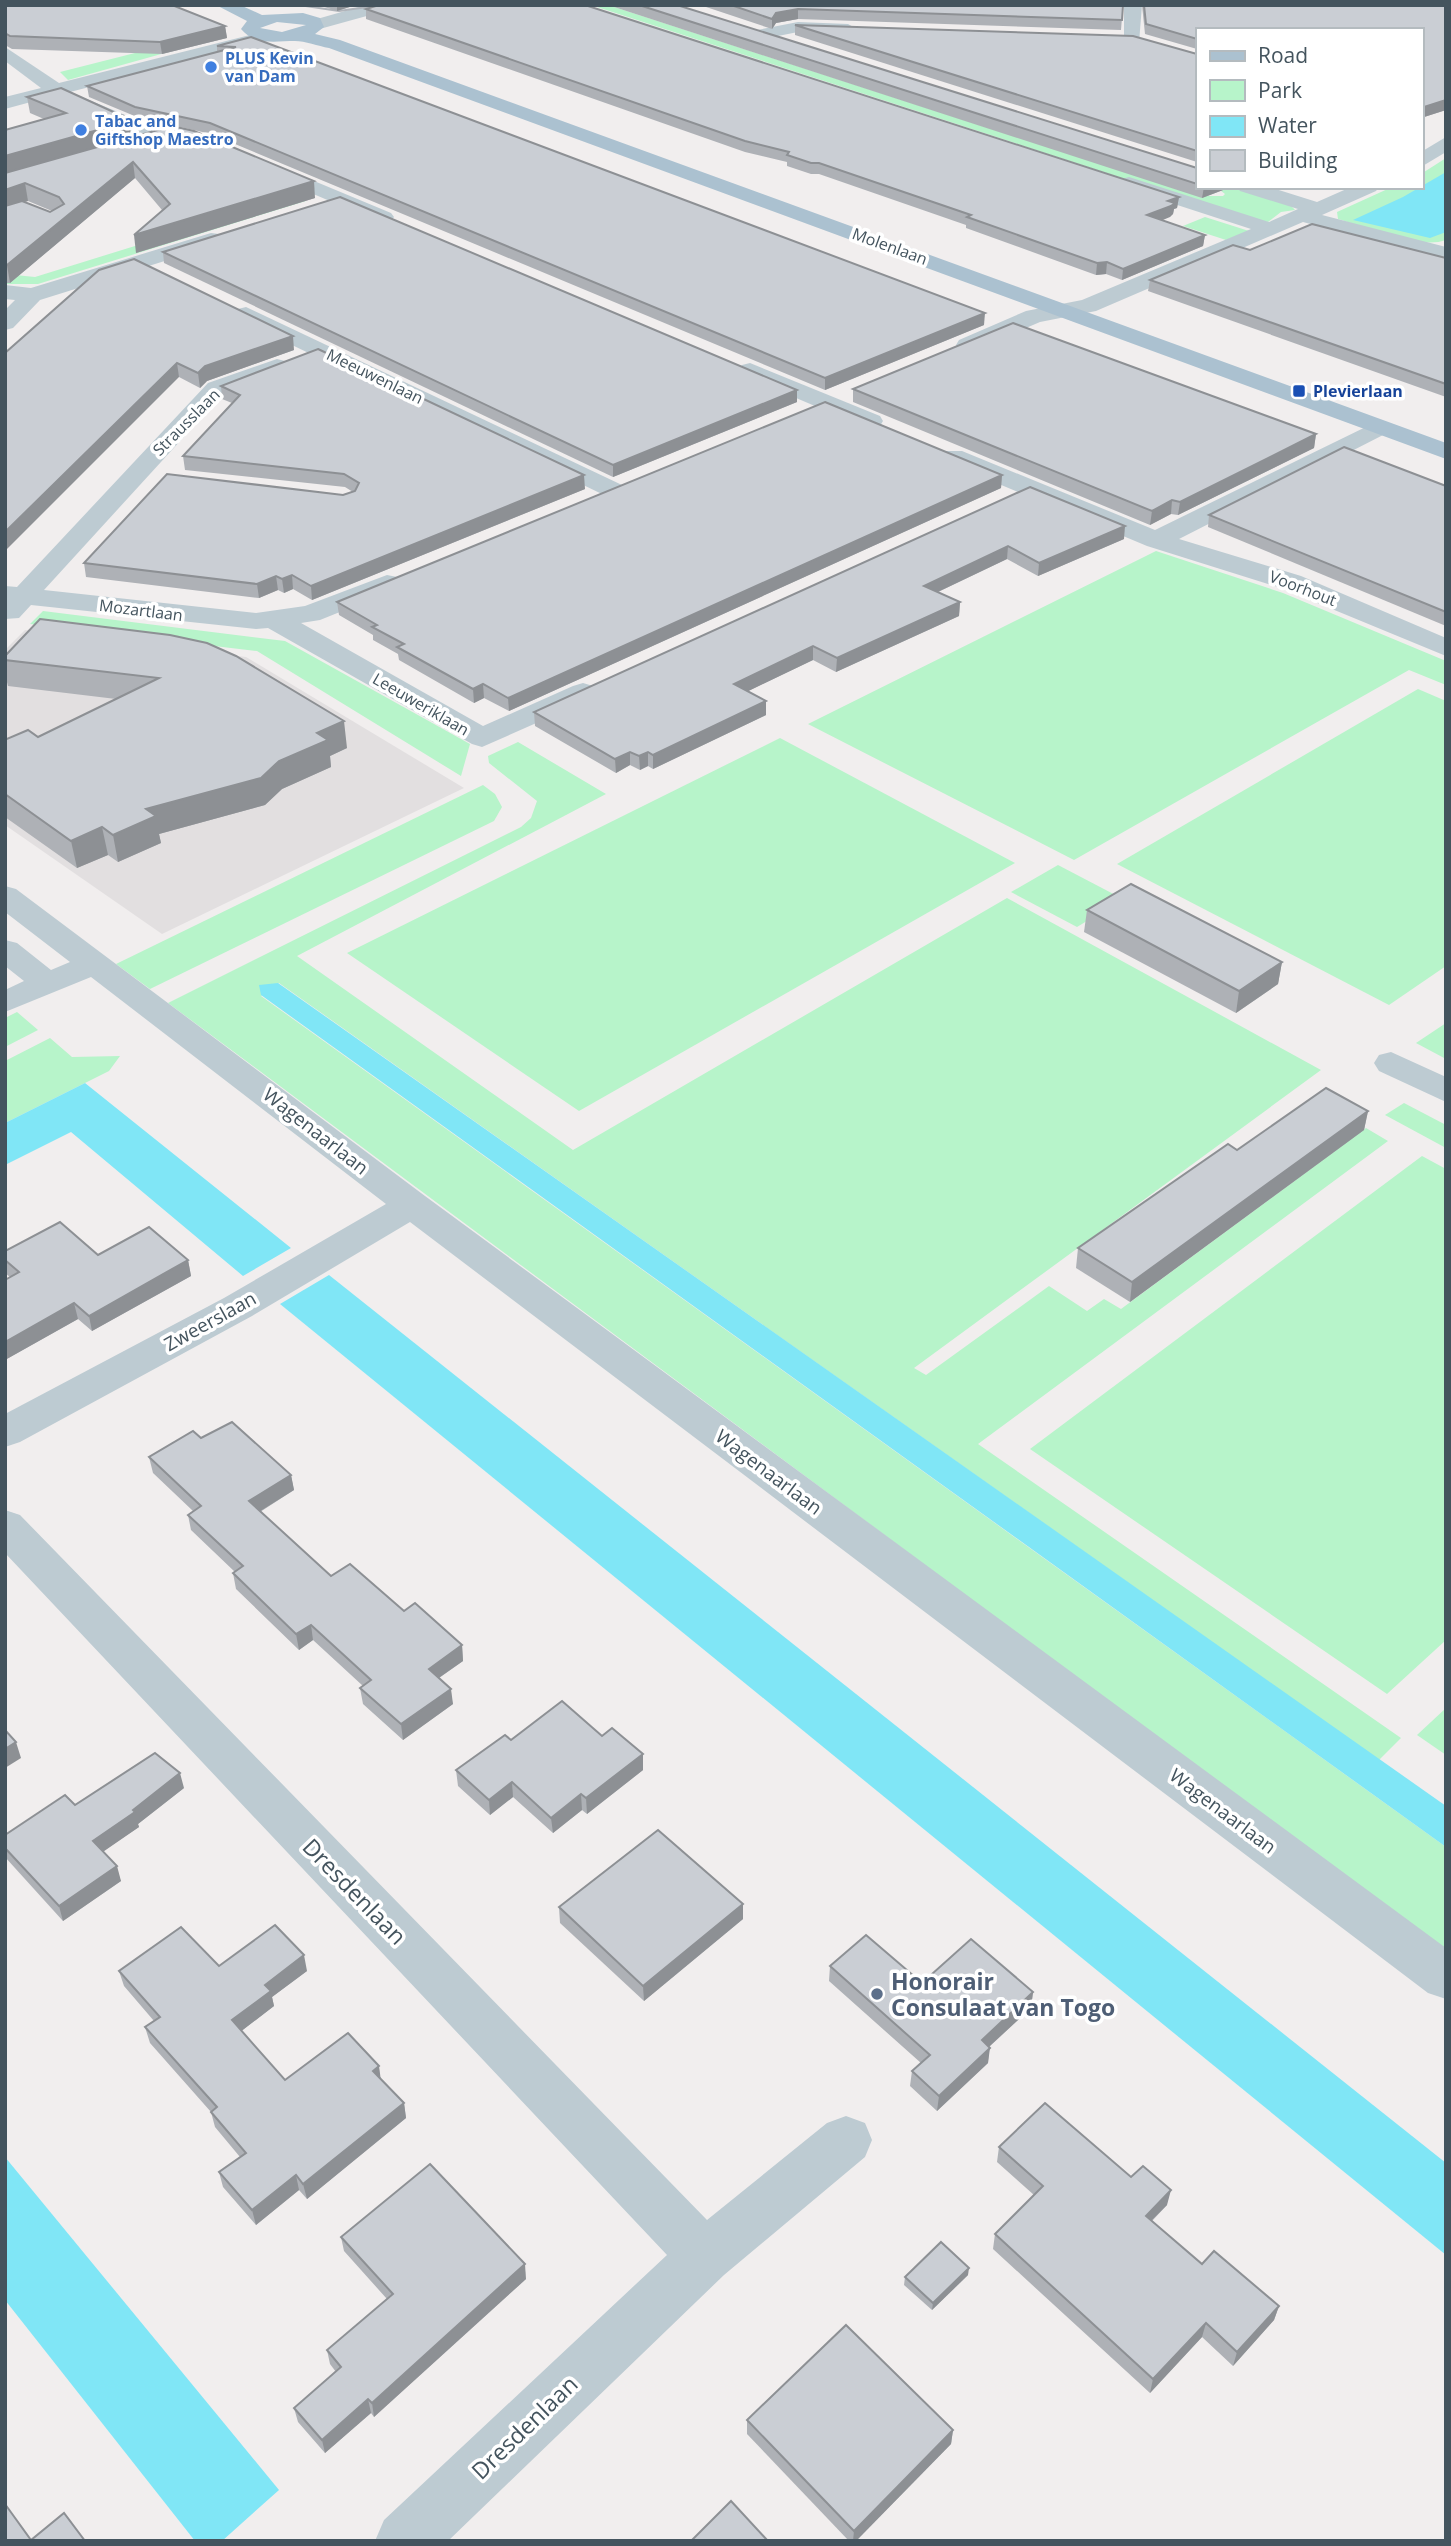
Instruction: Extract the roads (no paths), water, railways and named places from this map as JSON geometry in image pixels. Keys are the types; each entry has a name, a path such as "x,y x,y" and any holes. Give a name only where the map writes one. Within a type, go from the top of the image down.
{"main road":[{"path":"248,5 264,26"},
{"path":"228,6 264,26"},
{"name":"Molenlaan","path":"264,26 306,31 334,44 1066,310 1446,452"}],"street":[{"path":"306,31 386,5"},
{"path":"828,28 831,5"},
{"path":"1133,10 1133,40"},
{"path":"5,103 56,92 218,48 264,26"},
{"path":"803,47 757,32 797,27 869,29"},
{"path":"36,75 138,50"},
{"path":"5,52 56,92 131,125 198,138 399,223"},
{"path":"138,144 175,133"},
{"path":"1423,159 1443,134"},
{"path":"1105,175 1271,229"},
{"path":"948,352 1034,316 1088,306 1365,189"},
{"path":"1279,191 1311,213 1444,253"},
{"path":"303,210 340,199"},
{"path":"5,292 32,295 228,234"},
{"path":"136,262 161,274"},
{"path":"5,323 32,295"},
{"name":"Meeuwenlaan","path":"223,303 613,490"},
{"name":"Strausslaan","path":"10,602 218,387 322,351"},
{"path":"730,362 891,429"},
{"path":"790,418 864,387"},
{"path":"1156,540 1378,428"},
{"name":"Voorhout","path":"928,445 1156,540 1291,582 1446,648"},
{"name":"Strausslaan","path":"135,474 160,477"},
{"path":"588,500 639,480"},
{"path":"991,505 1029,488"},
{"path":"276,621 321,610 410,573"},
{"name":"Mozartlaan","path":"10,602 276,621"},
{"name":"Leeuweriklaan","path":"276,621 482,738 603,683"},
{"name":"Wagenaarlaan","path":"5,896 93,964 160,1011 412,1205 1446,1977"},
{"path":"5,950 47,983"},
{"path":"5,1002 93,964"},
{"path":"1391,1063 1446,1091"},
{"name":"Zweerslaan","path":"5,1432 238,1307 412,1205"},
{"name":"Dresdenlaan","path":"5,1526 705,2256"},
{"name":"Dresdenlaan","path":"405,2541 705,2256 846,2140"}],"water":[{"path":"1446,172 1446,232 1430,238 1353,220 1417,189 1423,189 1423,185"},
{"path":"278,983 1446,1806 1446,1847 261,995 259,985"},
{"path":"85,1083 291,1248 243,1276 71,1132 5,1165 5,1123"},
{"path":"329,1275 1446,2163 1446,2255 280,1304"},
{"path":"5,2157 279,2490 222,2541 195,2541 5,2300"}],"tram line":[{"path":"299,5 339,11 381,5"}],"place":[{"name":"PLUS Kevin van Dam","path":"211,67"},
{"name":"Tabac and Giftshop Maestro","path":"81,130"},
{"name":"Plevierlaan","path":"1299,391"},
{"name":"Honorair Consulaat van Togo","path":"877,1994"}]}
